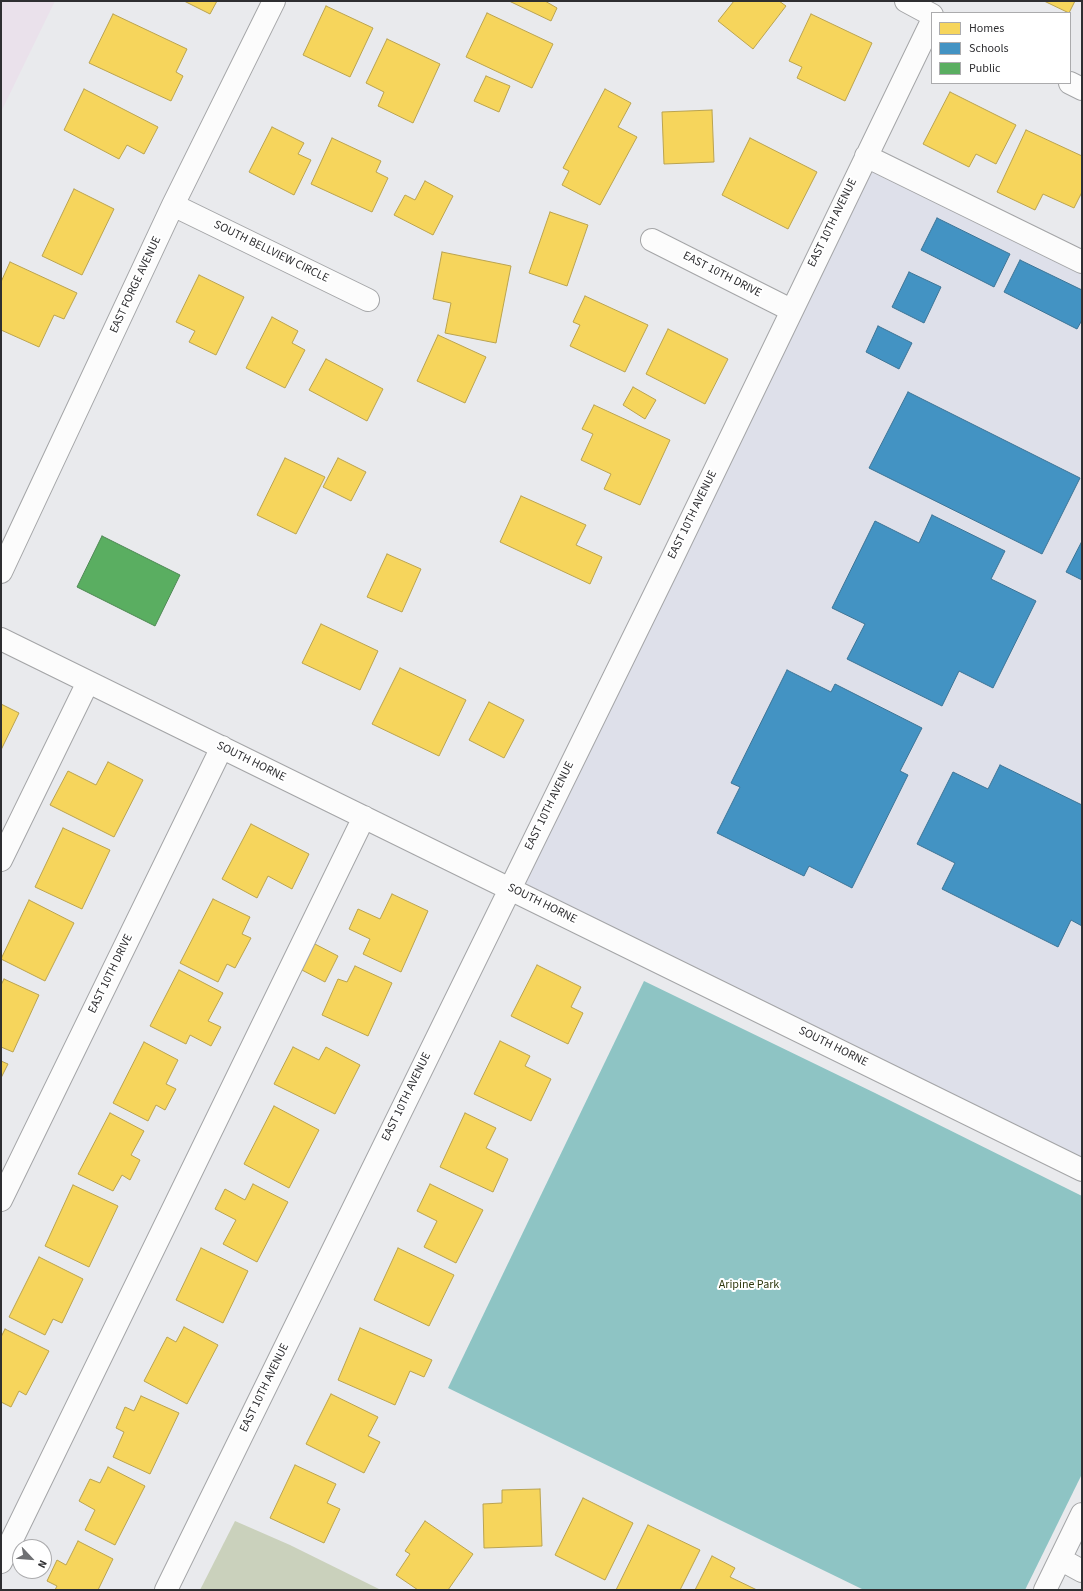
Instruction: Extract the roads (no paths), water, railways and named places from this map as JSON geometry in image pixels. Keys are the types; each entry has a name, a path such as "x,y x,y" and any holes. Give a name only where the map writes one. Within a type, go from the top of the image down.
{"street":[{"name":"EAST FORGE AVENUE","path":"1,572 173,205 274,1"},
{"path":"906,1 931,14"},
{"path":"936,12 942,1"},
{"name":"EAST 10TH AVENUE","path":"166,1590 509,888 663,577 931,23"},
{"path":"1071,84 1082,89"},
{"path":"866,156 1082,262"},
{"name":"SOUTH BELLVIEW CIRCLE","path":"173,205 368,300"},
{"name":"EAST 10TH DRIVE","path":"652,240 791,310"},
{"name":"SOUTH HORNE","path":"1,639 1082,1170"},
{"path":"1,860 88,682"},
{"name":"EAST 10TH DRIVE","path":"1,1200 222,748"},
{"path":"1,1562 364,817"},
{"path":"1045,1590 1082,1514"},
{"path":"1060,1559 1082,1571"}],"water":[{"name":"Aripine Park","path":"644,981 875,1093 1082,1196 1082,1474 1025,1590 864,1590 448,1388"}]}
